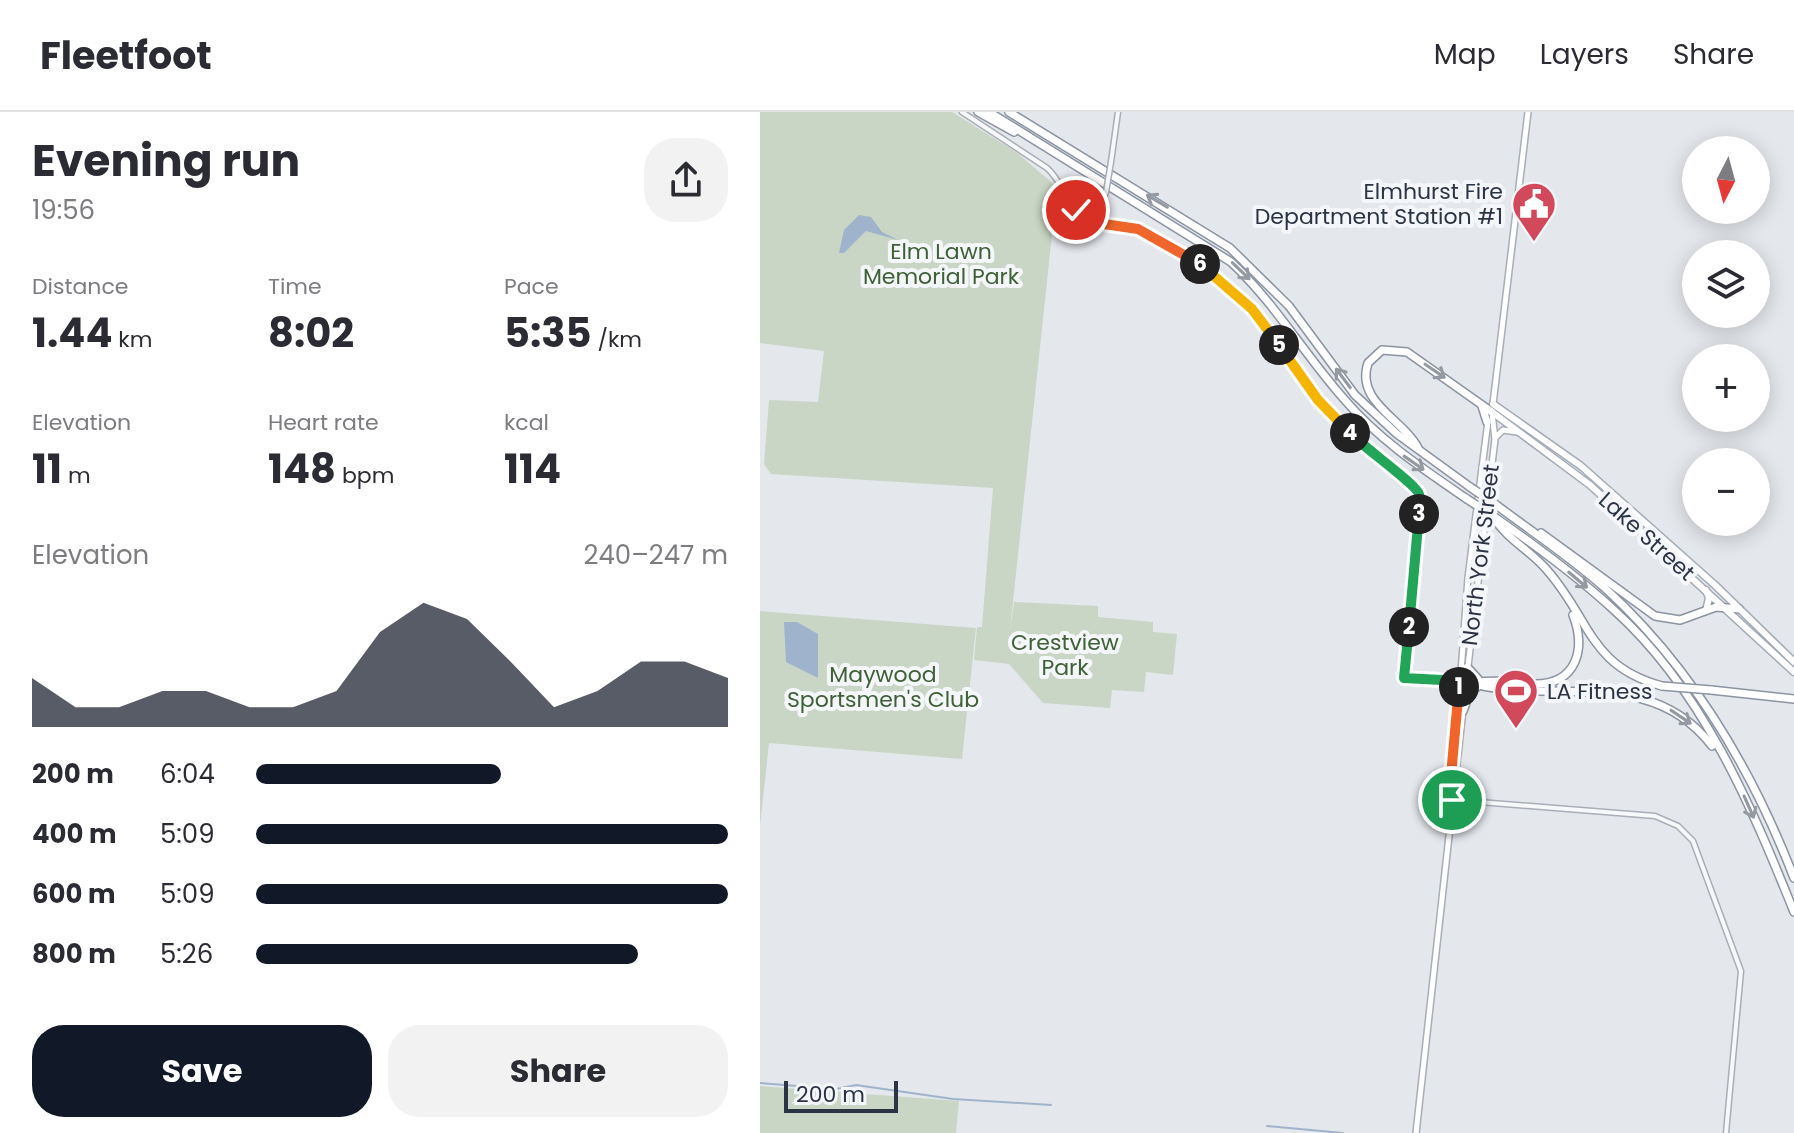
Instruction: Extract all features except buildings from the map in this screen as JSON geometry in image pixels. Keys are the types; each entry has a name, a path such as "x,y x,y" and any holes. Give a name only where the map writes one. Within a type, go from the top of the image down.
{"highway":[{"path":"978,112 1096,176"},
{"path":"989,112 1231,262 1264,295 1325,377 1362,419 1408,459 1541,550 1616,611 1657,656 1691,702 1735,776 1794,912"},
{"path":"1012,112 1198,225 1241,257 1289,306 1355,395 1421,453 1569,551 1655,616 1680,620 1724,606 1739,609"},
{"path":"1421,453 1414,440 1369,391 1365,373 1374,355 1389,348 1407,352 1481,404 1492,408"},
{"path":"1481,404 1487,422"},
{"path":"1495,504 1605,588 1686,678 1721,726 1750,778 1794,878"},
{"path":"1493,516 1500,528 1539,561 1610,661 1634,678 1662,686 1794,699"},
{"path":"1471,682 1548,684 1565,676 1578,659 1581,639 1566,597"},
{"path":"1463,711 1471,682 1467,667"},
{"path":"1471,682 1618,694 1652,701 1685,718 1735,776"}],"main road":[{"name":"North York Street","path":"1467,667 1495,439 1492,408 1528,112"},
{"name":"North York Street","path":"1416,1133 1452,797 1450,787 1471,682 1487,422 1492,408"},
{"name":"Lake Street","path":"1492,408 1590,485 1794,672"},
{"name":"Lake Street","path":"1492,408 1581,466 1794,662"},
{"path":"1495,439 1503,430 1524,434"},
{"path":"1704,587 1709,598 1706,611"},
{"name":"North York Street","path":"1452,797 1457,787 1463,711 1471,682"}],"street":[{"path":"962,112 1047,168 1058,180 1071,204 1096,222 1148,233 1207,269 1268,329 1318,400 1369,453 1419,492 1404,678 1471,682"},
{"path":"1096,222 1106,192 1118,112"},
{"path":"1452,797 1655,816 1678,826 1693,841 1741,971 1726,1133"}],"green space":[{"name":"Elm Lawn Memorial Park","path":"760,112 952,112 1016,152 1057,187 1010,630 1014,602 1098,606 1098,617 1153,622 1153,632 1177,634 1173,675 1146,672 1144,692 1112,690 1110,708 1043,703 1009,664 974,660 977,627 982,627 993,488 771,474 764,464 769,400 818,402 824,351 760,343"},
{"name":"Maywood Sportsmen's Club","path":"760,611 976,628 962,759 769,743 760,826"},
{"path":"760,1086 959,1101 956,1133 760,1133"}],"water":[{"path":"859,215 871,217 882,232 898,240 866,231 844,253 839,253 844,230"},
{"path":"784,622 797,622 818,634 818,678 786,662"}],"waterway":[{"path":"760,1083 836,1089 856,1085 953,1099 1051,1105"},
{"path":"1267,1126 1343,1133"}],"place":[{"name":"Elmhurst Fire Department Station #1","path":"1534,243"},
{"name":"LA Fitness","path":"1516,730"}],"route":[{"path":"1076,210 1096,222 1148,233 1189,255 1207,269 1252,309 1318,400 1369,453 1419,492 1404,678 1460,681 1450,787 1452,800"}],"park label":[{"name":"Crestview Park","path":"1065,654"}]}
